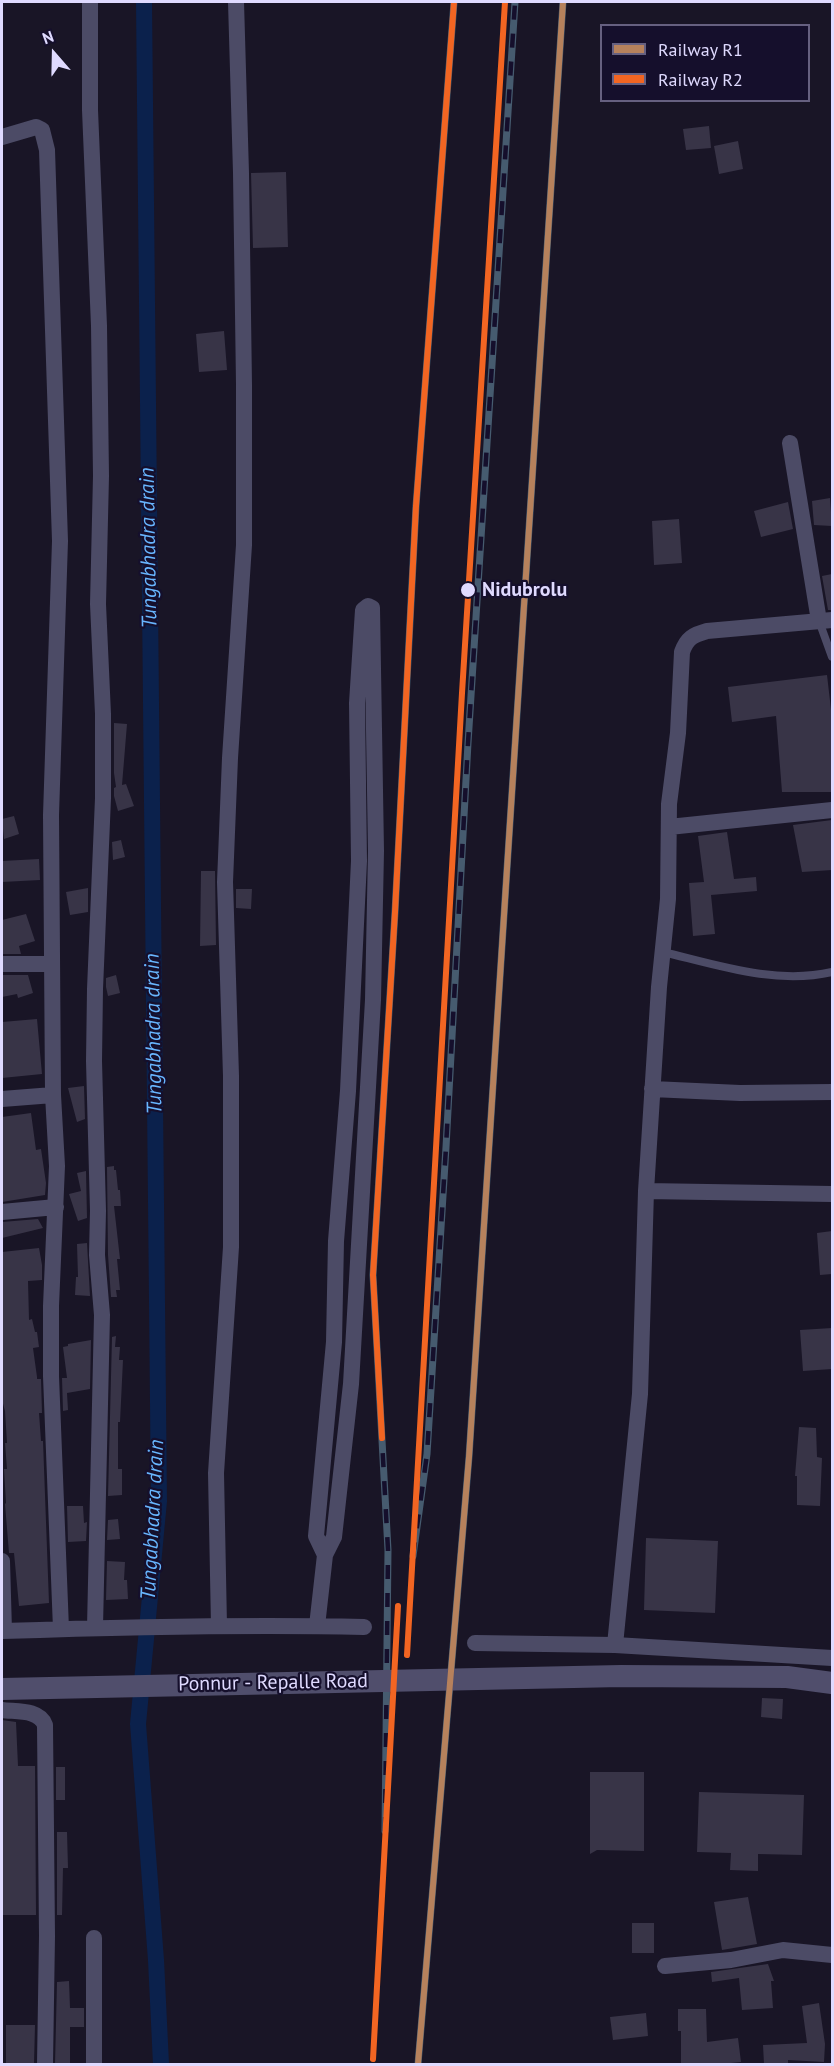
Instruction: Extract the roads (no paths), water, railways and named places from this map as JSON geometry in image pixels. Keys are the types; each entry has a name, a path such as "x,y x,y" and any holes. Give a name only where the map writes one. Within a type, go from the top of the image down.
{"main road":[{"name":"Ponnur - Repalle Road","path":"2,1689 621,1676 787,1677 832,1683"}],"street":[{"path":"90,2 90,110 100,357 101,476 98,604 103,714 103,798 94,1061 97,1255 102,1315 98,1627"},
{"path":"219,1626 216,1473 231,1248 231,1076 225,882 244,533 242,185 236,2"},
{"path":"2,137 36,127 42,130 47,150 60,541 51,814 53,1095 57,1166 51,1306 51,1376 60,1629"},
{"path":"615,1645 640,1394 645,1191 668,899 669,804 678,733 682,652 686,641 692,635 707,631 826,620 789,443"},
{"path":"317,1626 325,1555 334,1537 350,1401 373,1000 368,850 357,703 363,610 368,606 372,608 368,850 335,1255 334,1342 316,1536 325,1555"},
{"path":"669,827 832,810"},
{"path":"2,964 51,963"},
{"path":"652,1089 740,1093 832,1092"},
{"path":"2,1099 53,1095"},
{"path":"346,1111 366,1114"},
{"path":"645,1191 832,1194"},
{"path":"2,1212 56,1207"},
{"path":"335,1255 358,1258"},
{"path":"329,1399 350,1401"},
{"path":"2,1561 3,1631 166,1626 364,1627"},
{"path":"475,1643 615,1645 832,1658"},
{"path":"2,1710 38,1714 45,1725 47,1936 45,2064"},
{"path":"94,1938 94,2064"},
{"path":"665,1966 732,1960 783,1950 832,1955"}],"lane":[{"path":"826,620 832,657"},
{"path":"663,952 729,968 788,977 832,972"}],"waterway":[{"name":"Tungabhadra drain","path":"144,2 159,1501 138,1724 156,1960 161,2064"}],"railway":[{"path":"385,1831 388,1550 373,1275 416,506 454,2"},
{"path":"413,1556 427,1454 468,743 515,2"},
{"path":"418,2064 469,1457 563,2"}],"rail line":[{"name":"R2","path":"382,1438 373,1275 416,506 454,2"},
{"name":"R2","path":"407,1655 462,693 505,2"},
{"name":"R1","path":"418,2064 469,1457 563,2"},
{"name":"R2","path":"373,2059 398,1606"}],"place":[{"name":"Nidubrolu","path":"468,590"}]}
